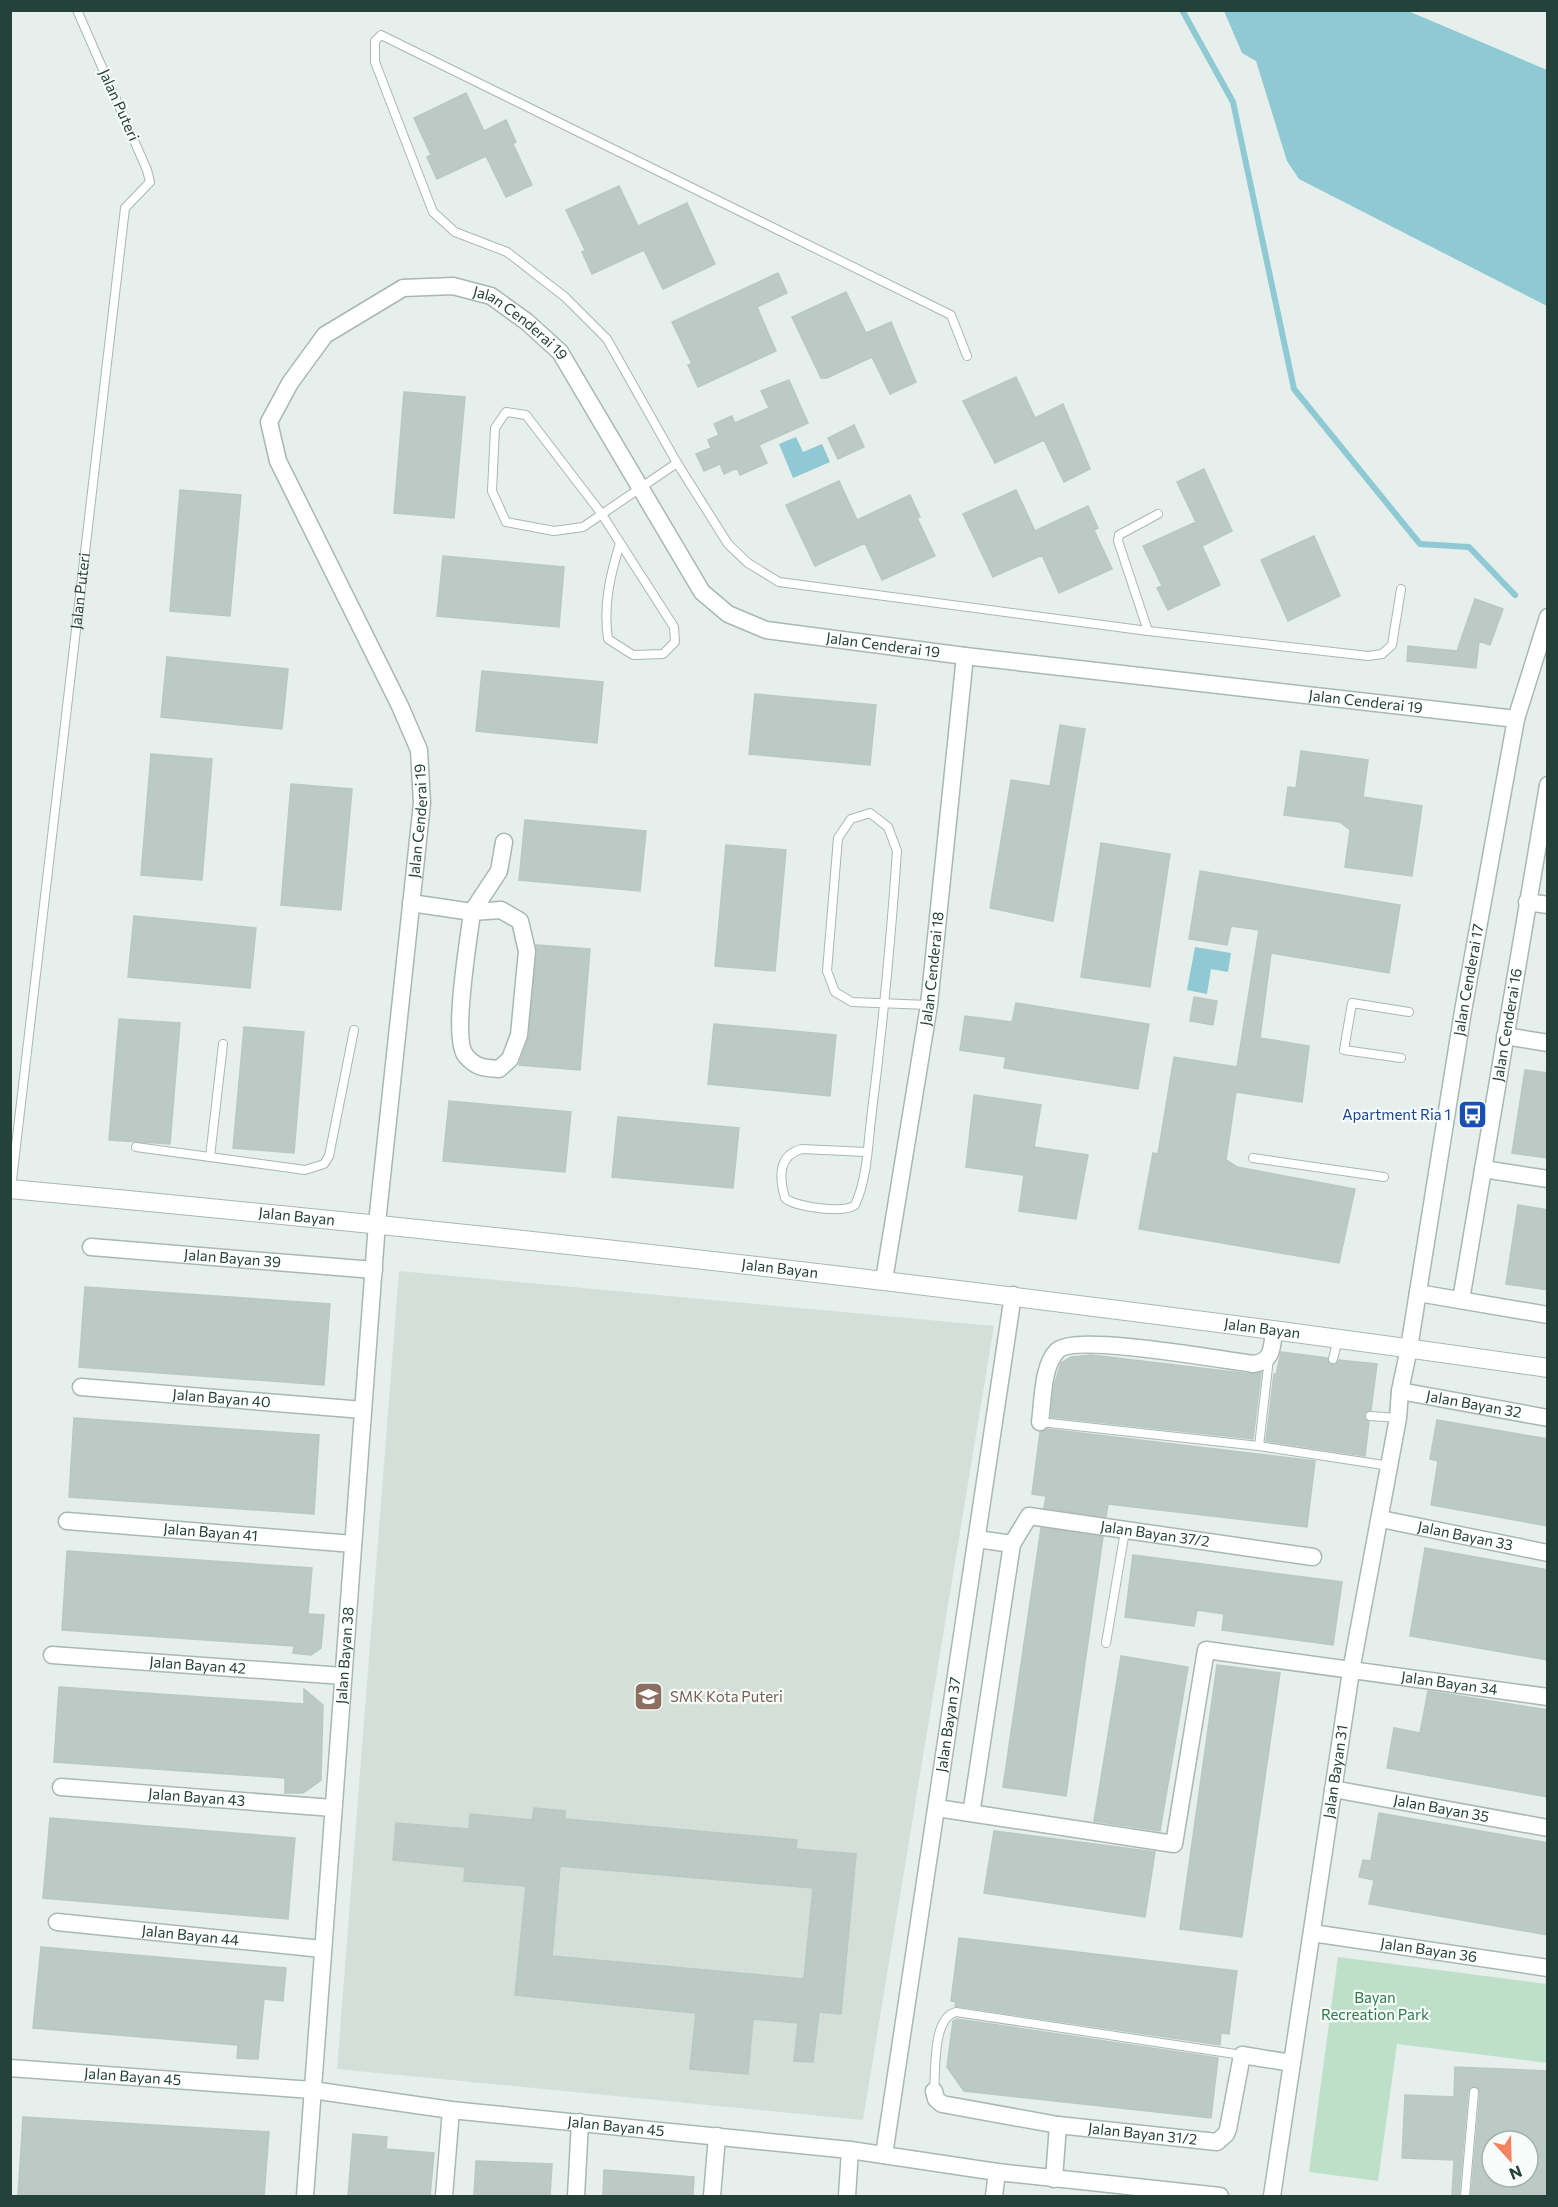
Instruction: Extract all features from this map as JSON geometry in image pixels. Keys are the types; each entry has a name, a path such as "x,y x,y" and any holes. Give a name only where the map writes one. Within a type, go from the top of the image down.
{"street":[{"name":"Jalan Cenderai 19","path":"377,1223 422,803 418,750 400,706 278,461 269,422 290,383 325,335 403,288 453,286 491,296 527,322 560,352 702,592 728,614 766,630 964,656 1516,719"},
{"name":"Jalan Cenderai 17","path":"1409,1348 1463,1011 1516,719 1548,617"},
{"name":"Jalan Cenderai 18","path":"884,1280 929,1005 964,656"},
{"name":"Jalan Cenderai 16","path":"1461,1300 1548,785"},
{"path":"411,903 472,912 501,910 520,921 527,951 519,1035 510,1059 499,1069 478,1068 464,1055 459,1033 472,912 499,871 504,842"},
{"path":"1527,902 1548,905"},
{"path":"1505,1036 1548,1043"},
{"path":"1483,1169 1548,1179"},
{"name":"Jalan Puteri","path":"10,1194 11,1189"},
{"name":"Jalan Bayan","path":"11,1189 377,1223 1013,1295 1548,1368"},
{"name":"Jalan Bayan 38","path":"304,2196 377,1223"},
{"name":"Jalan Bayan 39","path":"91,1247 374,1270"},
{"path":"1418,1293 1548,1316"},
{"name":"Jalan Bayan 37","path":"884,2154 1013,1295"},
{"path":"1040,1422 1050,1359 1059,1349 1070,1344 1103,1345 1253,1364 1263,1363 1269,1358 1274,1330"},
{"name":"Jalan Bayan 31","path":"1272,2196 1351,1671 1381,1519 1398,1418 1400,1391 1409,1348"},
{"name":"Jalan Bayan 40","path":"81,1387 363,1410"},
{"name":"Jalan Bayan 32","path":"1400,1391 1548,1418"},
{"name":"Jalan Bayan 37/2","path":"1012,1544 1029,1516 1313,1557"},
{"name":"Jalan Bayan 33","path":"1381,1519 1548,1553"},
{"name":"Jalan Bayan 41","path":"67,1521 353,1544"},
{"path":"972,1808 1012,1544 976,1539"},
{"name":"Jalan Bayan 34","path":"937,1808 1174,1844 1206,1650 1548,1697"},
{"name":"Jalan Bayan 42","path":"52,1655 343,1676"},
{"name":"Jalan Bayan 43","path":"61,1787 333,1808"},
{"name":"Jalan Bayan 35","path":"1333,1789 1548,1828"},
{"name":"Jalan Bayan 44","path":"57,1922 322,1949"},
{"name":"Jalan Bayan 36","path":"1312,1933 1548,1968"},
{"path":"1242,2055 1292,2063"},
{"name":"Jalan Bayan 31/2","path":"934,2091 936,2099 942,2104 1058,2125 1217,2142 1228,2129 1242,2055"},
{"name":"Jalan Bayan 45","path":"10,2068 312,2090 452,2110 850,2150 997,2172 1220,2196"},
{"path":"444,2196 452,2110"},
{"path":"576,2196 580,2122"},
{"path":"1054,2179 1058,2125"},
{"path":"712,2196 717,2136"},
{"path":"847,2196 850,2150"},
{"path":"994,2196 997,2172"}],"lane":[{"name":"Jalan Puteri","path":"11,1189 125,208 150,182 147,170 77,10"},
{"path":"967,356 951,315 381,35 375,41 375,62 433,212 455,231 507,252 566,297 607,339 677,463 728,544 748,563 779,582 1148,631 1368,656 1382,654 1392,645 1401,589"},
{"path":"620,543 611,570 604,613 608,639 633,655 663,654 675,642 674,627 601,513 526,415 506,412 495,428 492,491 506,522 554,531 583,527 601,513 638,487 677,463"},
{"path":"1148,631 1118,541 1119,535 1158,514"},
{"path":"866,1152 809,1149 792,1152 784,1161 781,1179 784,1198 796,1204 843,1210 850,1209 859,1195 866,1152 886,1005 897,851 888,827 870,813 851,819 838,838 827,971 835,992 852,1002 886,1005 929,1005"},
{"path":"1401,1059 1344,1050 1352,1004 1409,1012"},
{"path":"136,1147 305,1170 324,1164 329,1156 354,1030"},
{"path":"210,1157 223,1044"},
{"path":"1253,1158 1384,1178"},
{"path":"1333,1359 1338,1339"},
{"path":"1259,1446 1269,1358"},
{"path":"1370,1416 1398,1418"},
{"path":"1040,1422 1259,1446 1390,1466"},
{"path":"1106,1643 1125,1531"},
{"path":"934,2091 942,2020 948,2014 956,2012 1242,2055"},
{"path":"1465,2196 1474,2092"}],"shaded area":[{"name":"SMK Kota Puteri","path":"399,1271 994,1326 863,2120 337,2069"}],"green space":[{"name":"Bayan Recreation Park","path":"1338,1957 1547,1984 1547,2063 1397,2044 1378,2181 1309,2172"}],"water":[{"path":"1224,11 1408,11 1547,70 1547,306 1299,179 1287,161 1256,61 1242,53"},
{"path":"796,437 803,452 822,444 830,462 793,478 779,444"},
{"path":"1195,947 1231,953 1228,972 1211,969 1207,994 1187,990"}],"building":[{"path":"466,93 484,131 506,120 516,142 513,144 532,185 506,197 486,156 437,179 427,157 431,155 414,118"},
{"path":"619,186 638,226 687,203 715,264 663,289 644,250 592,274 582,252 585,250 566,210"},
{"path":"778,273 787,293 757,307 776,351 698,387 688,365 692,364 672,322"},
{"path":"846,292 866,333 891,322 916,382 890,394 872,357 827,378 821,378 792,317"},
{"path":"1016,377 1035,418 1063,404 1090,469 1064,482 1044,440 995,463 963,401"},
{"path":"789,380 808,423 759,445 767,463 740,475 737,468 724,474 720,464 704,471 696,454 711,448 708,440 719,435 714,424 732,416 735,423 769,408 761,391"},
{"path":"404,392 465,397 454,518 394,513"},
{"path":"854,425 864,447 838,459 828,438"},
{"path":"1204,469 1232,531 1202,546 1220,585 1168,610 1157,588 1162,586 1143,546 1196,522 1177,482"},
{"path":"839,481 857,520 910,495 920,517 917,518 935,556 882,580 865,543 815,566 786,505"},
{"path":"180,490 241,495 230,616 170,611"},
{"path":"1016,490 1035,531 1088,506 1098,528 1094,530 1112,569 1059,593 1042,555 993,577 963,514"},
{"path":"1314,536 1340,596 1288,621 1261,560"},
{"path":"443,556 564,567 559,627 437,616"},
{"path":"1475,599 1503,609 1490,645 1479,641 1476,668 1407,661 1408,646 1457,651"},
{"path":"167,657 288,669 282,729 161,717"},
{"path":"482,671 603,682 597,743 476,731"},
{"path":"755,694 876,705 870,765 749,754"},
{"path":"1060,725 1085,729 1053,921 990,908 1011,780 1050,786"},
{"path":"1301,751 1368,760 1363,797 1422,806 1412,876 1345,867 1350,830 1340,822 1284,815 1288,787 1296,788"},
{"path":"151,754 212,759 202,880 141,875"},
{"path":"291,784 352,789 341,910 281,905"},
{"path":"525,820 646,831 640,891 519,880"},
{"path":"1101,843 1170,854 1150,987 1081,977"},
{"path":"726,845 786,850 775,971 715,966"},
{"path":"1200,871 1400,905 1389,973 1271,953 1260,1038 1309,1046 1302,1102 1236,1092 1226,1160 1237,1167 1355,1189 1339,1263 1139,1229 1153,1153 1158,1154 1174,1057 1237,1067 1259,930 1231,926 1227,945 1189,939"},
{"path":"134,916 256,928 250,988 128,977"},
{"path":"536,945 590,949 580,1070 519,1065 529,1036"},
{"path":"1194,997 1217,1001 1213,1025 1190,1021"},
{"path":"1016,1003 1149,1024 1138,1089 1004,1068 1006,1057 960,1050 965,1016 1012,1022"},
{"path":"119,1019 180,1023 170,1144 109,1140"},
{"path":"714,1024 836,1035 830,1096 708,1084"},
{"path":"244,1027 304,1032 294,1153 233,1148"},
{"path":"1525,1070 1548,1073 1548,1158 1512,1153"},
{"path":"974,1095 1041,1105 1034,1147 1088,1155 1076,1219 1019,1211 1024,1175 966,1167"},
{"path":"449,1101 571,1112 565,1172 443,1161"},
{"path":"618,1117 739,1128 733,1188 612,1177"},
{"path":"1518,1205 1548,1210 1548,1290 1506,1284"},
{"path":"85,1287 330,1304 324,1385 79,1367"},
{"path":"1281,1352 1327,1358 1332,1365 1339,1360 1377,1364 1371,1410 1364,1415 1369,1422 1365,1456 1266,1441 1274,1374 1276,1375"},
{"path":"1091,1355 1251,1374 1261,1373 1253,1439 1051,1417 1054,1386 1061,1363 1071,1357"},
{"path":"74,1418 319,1435 314,1514 69,1497"},
{"path":"1437,1420 1548,1439 1548,1526 1431,1505 1438,1461 1430,1459"},
{"path":"1047,1429 1315,1461 1307,1527 1108,1504 1106,1517 1044,1508 1046,1496 1032,1494 1040,1432"},
{"path":"1041,1528 1103,1537 1066,1796 1003,1787"},
{"path":"1425,1548 1548,1570 1548,1660 1410,1636"},
{"path":"67,1551 312,1568 308,1614 324,1615 321,1648 311,1655 293,1653 294,1646 62,1630"},
{"path":"1133,1555 1342,1582 1333,1645 1222,1630 1224,1614 1197,1610 1194,1626 1125,1617"},
{"path":"1121,1656 1188,1667 1160,1831 1094,1821"},
{"path":"1217,1665 1280,1673 1242,1937 1180,1929"},
{"path":"59,1687 304,1704 304,1689 323,1705 321,1780 303,1793 285,1793 285,1778 54,1762"},
{"path":"1428,1691 1548,1710 1548,1797 1387,1768 1394,1728 1420,1733"},
{"path":"534,1808 565,1811 565,1819 797,1840 796,1849 856,1854 841,2014 819,2012 813,2062 794,2061 798,2023 753,2019 748,2074 690,2069 696,2013 515,1995 526,1886 464,1881 465,1867 393,1860 396,1823 469,1829 470,1814 532,1820","holes":["560,1866 813,1888 804,1979 552,1956"]},
{"path":"1379,1813 1548,1843 1548,1935 1369,1904 1374,1880 1359,1877 1363,1860 1371,1861"},
{"path":"50,1818 295,1838 288,1919 43,1898"},
{"path":"994,1831 1155,1852 1145,1917 984,1893"},
{"path":"959,1938 1237,1971 1229,2034 1221,2033 1220,2045 955,2006 956,2002 951,2001"},
{"path":"41,1947 286,1968 283,2001 264,1999 258,2059 237,2058 238,2045 33,2028"},
{"path":"957,2019 1218,2058 1211,2118 964,2091 947,2067 953,2021"},
{"path":"1455,2067 1548,2071 1548,2196 1471,2196 1480,2093 1475,2086 1468,2091 1459,2196 1452,2196 1454,2160 1402,2158 1405,2095 1454,2097"},
{"path":"23,2117 269,2132 264,2196 18,2196"},
{"path":"353,2134 387,2137 386,2149 434,2153 430,2196 348,2196"},
{"path":"476,2161 552,2164 550,2196 474,2196"},
{"path":"604,2170 694,2177 693,2196 603,2196"}],"waterway":[{"path":"1182,10 1233,102 1294,389 1420,544 1469,547 1515,595"}],"place":[{"name":"Apartment Ria 1","path":"1472,1115"},
{"name":"SMK Kota Puteri","path":"649,1697"}]}
